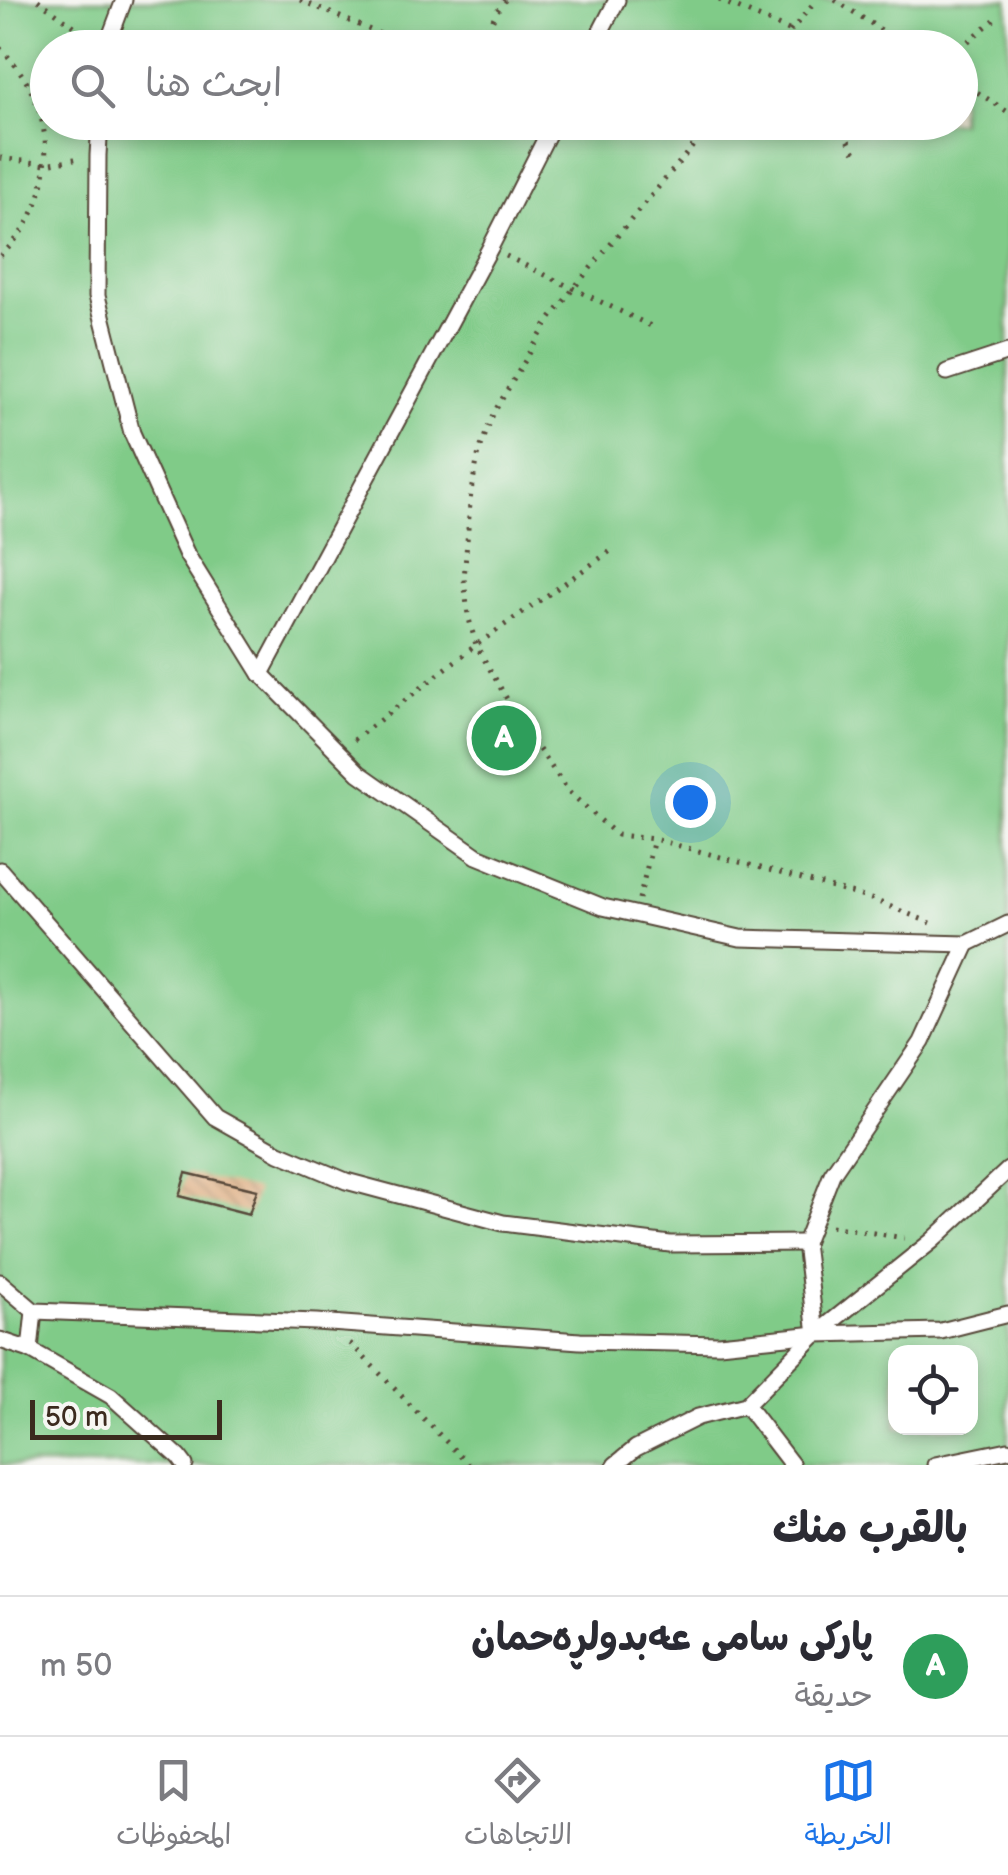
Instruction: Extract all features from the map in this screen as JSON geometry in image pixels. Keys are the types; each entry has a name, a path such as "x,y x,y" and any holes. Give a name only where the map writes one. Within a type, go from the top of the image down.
{"lane":[{"path":"113,30 124,0"},
{"path":"601,30 616,0"},
{"path":"99,140 97,296 132,433 187,555 261,674 360,773 477,856 603,906 740,938 967,944 1008,924"},
{"path":"261,674 545,140"},
{"path":"947,372 1008,352"},
{"path":"0,870 215,1117 279,1153 346,1182 503,1223 670,1244 806,1243"},
{"path":"816,1334 806,1243 813,1222 832,1174 922,1042 967,944"},
{"path":"616,1465 636,1448 698,1416 746,1404 816,1334 932,1242 1008,1170"},
{"path":"0,1282 34,1311 699,1344 816,1334 941,1331 1008,1314"},
{"path":"30,1350 34,1311"},
{"path":"0,1340 30,1350 111,1396 185,1465"},
{"path":"746,1404 792,1465"},
{"path":"935,1465 1008,1450"}],"path":[{"path":"38,0 79,30"},
{"path":"300,0 371,30"},
{"path":"488,30 505,0"},
{"path":"719,0 789,30"},
{"path":"792,30 816,0"},
{"path":"835,0 882,30"},
{"path":"978,33 994,20"},
{"path":"0,48 30,85"},
{"path":"978,93 1008,112"},
{"path":"0,256 28,221 40,194 46,140"},
{"path":"698,140 573,288 494,414 479,452 471,491 464,579 476,645 524,727 570,792 617,835 654,839 874,900 930,922 967,944"},
{"path":"848,140 855,153"},
{"path":"0,158 46,164 98,155"},
{"path":"490,248 655,328"},
{"path":"340,751 476,645 612,550"},
{"path":"636,913 654,839"},
{"path":"813,1222 932,1242"},
{"path":"331,1323 470,1465"}],"green space":[{"path":"0,0 1008,0 1008,1465 0,1465"}],"building":[{"path":"186,1173 257,1190 249,1214 179,1196"}],"place":[{"name":"پارکی سامی عەبدولڕەحمان","path":"504,738"}]}
